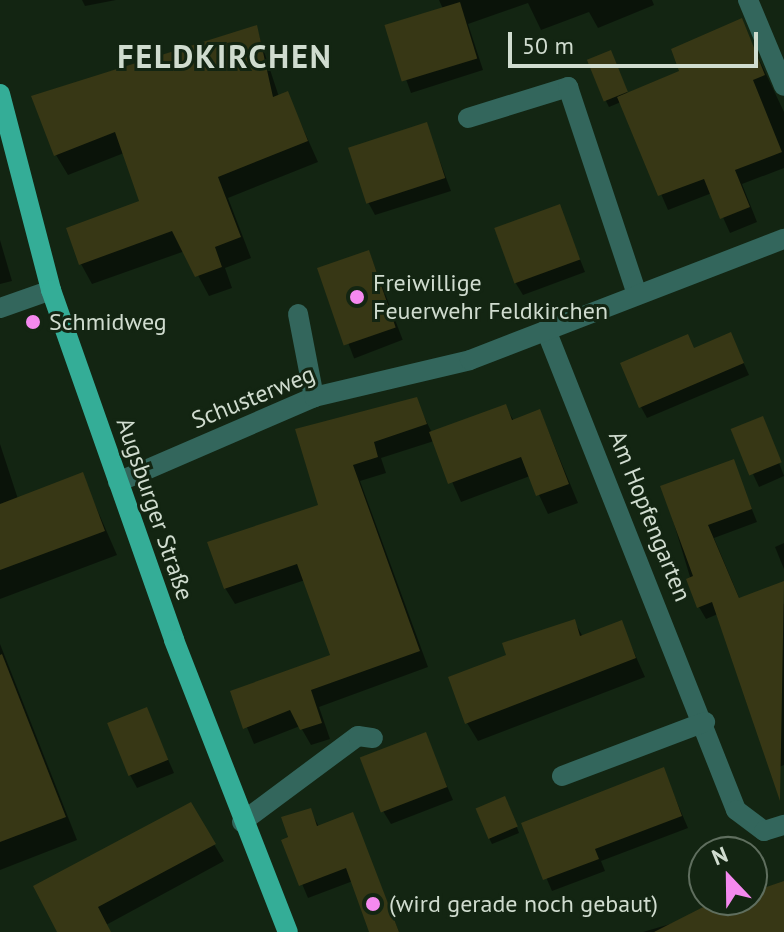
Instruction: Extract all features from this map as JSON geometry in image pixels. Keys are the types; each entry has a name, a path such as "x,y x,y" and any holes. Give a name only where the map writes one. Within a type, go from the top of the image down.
{"main road":[{"name":"Augsburger Straße","path":"0,94 51,290 242,822 288,932"}],"street":[{"path":"748,0 784,86"},
{"path":"468,118 568,87 637,294"},
{"name":"Schusterweg","path":"118,482 314,397 470,360 784,239"},
{"path":"0,308 51,290"},
{"path":"298,314 314,397"},
{"name":"Am Hopfengarten","path":"546,330 705,722 736,810 764,831 784,825"},
{"path":"562,776 705,722"},
{"path":"242,822 358,736 373,738"}],"building":[{"path":"460,2 477,58 402,82 384,25"},
{"path":"742,18 765,75 753,80 782,152 735,170 750,207 720,219 704,179 658,196 617,97 679,71 671,49"},
{"path":"257,25 273,97 288,91 308,141 218,177 241,237 215,247 222,267 195,277 172,231 79,265 66,228 139,201 115,132 54,156 31,96"},
{"path":"611,50 628,92 604,101 587,60"},
{"path":"427,122 445,178 366,204 348,148"},
{"path":"560,204 580,259 514,283 494,228"},
{"name":"Freiwillige Feuerwehr Feldkirchen","path":"369,250 396,328 344,345 317,268"},
{"path":"731,332 744,363 639,408 620,363 688,334 694,348"},
{"path":"417,397 427,424 374,442 378,457 353,465 420,651 311,690 322,723 300,730 290,710 243,729 230,691 330,655 297,564 224,589 207,542 318,505 295,429"},
{"path":"506,404 512,420 540,409 569,484 536,496 521,457 448,484 429,432"},
{"path":"763,416 782,462 749,475 731,429"},
{"path":"734,459 752,509 708,525 739,598 784,581 780,801 712,602 697,608 686,579 693,576 660,486"},
{"path":"83,472 105,531 0,570 0,504"},
{"path":"575,619 580,636 622,620 636,658 465,724 448,677 506,655 502,643"},
{"path":"0,655 66,817 0,842"},
{"path":"147,707 168,760 128,776 107,723"},
{"path":"426,732 447,787 381,813 360,757"},
{"path":"664,767 682,816 595,849 599,859 543,880 521,823"},
{"path":"505,796 518,826 488,839 476,809"},
{"path":"191,802 216,844 98,907 111,932 57,932 33,886"},
{"path":"311,808 317,826 353,812 399,932 369,932 346,868 299,886 281,840 288,837 281,817"},
{"path":"784,881 784,932 654,932 688,915 768,916 768,886"}],"place":[{"name":"Freiwillige Feuerwehr Feldkirchen","path":"357,297"},
{"name":"Schmidweg","path":"33,322"},
{"name":"(wird gerade noch gebaut)","path":"373,904"}],"district":[{"name":"FELDKIRCHEN","path":"225,56"}]}
